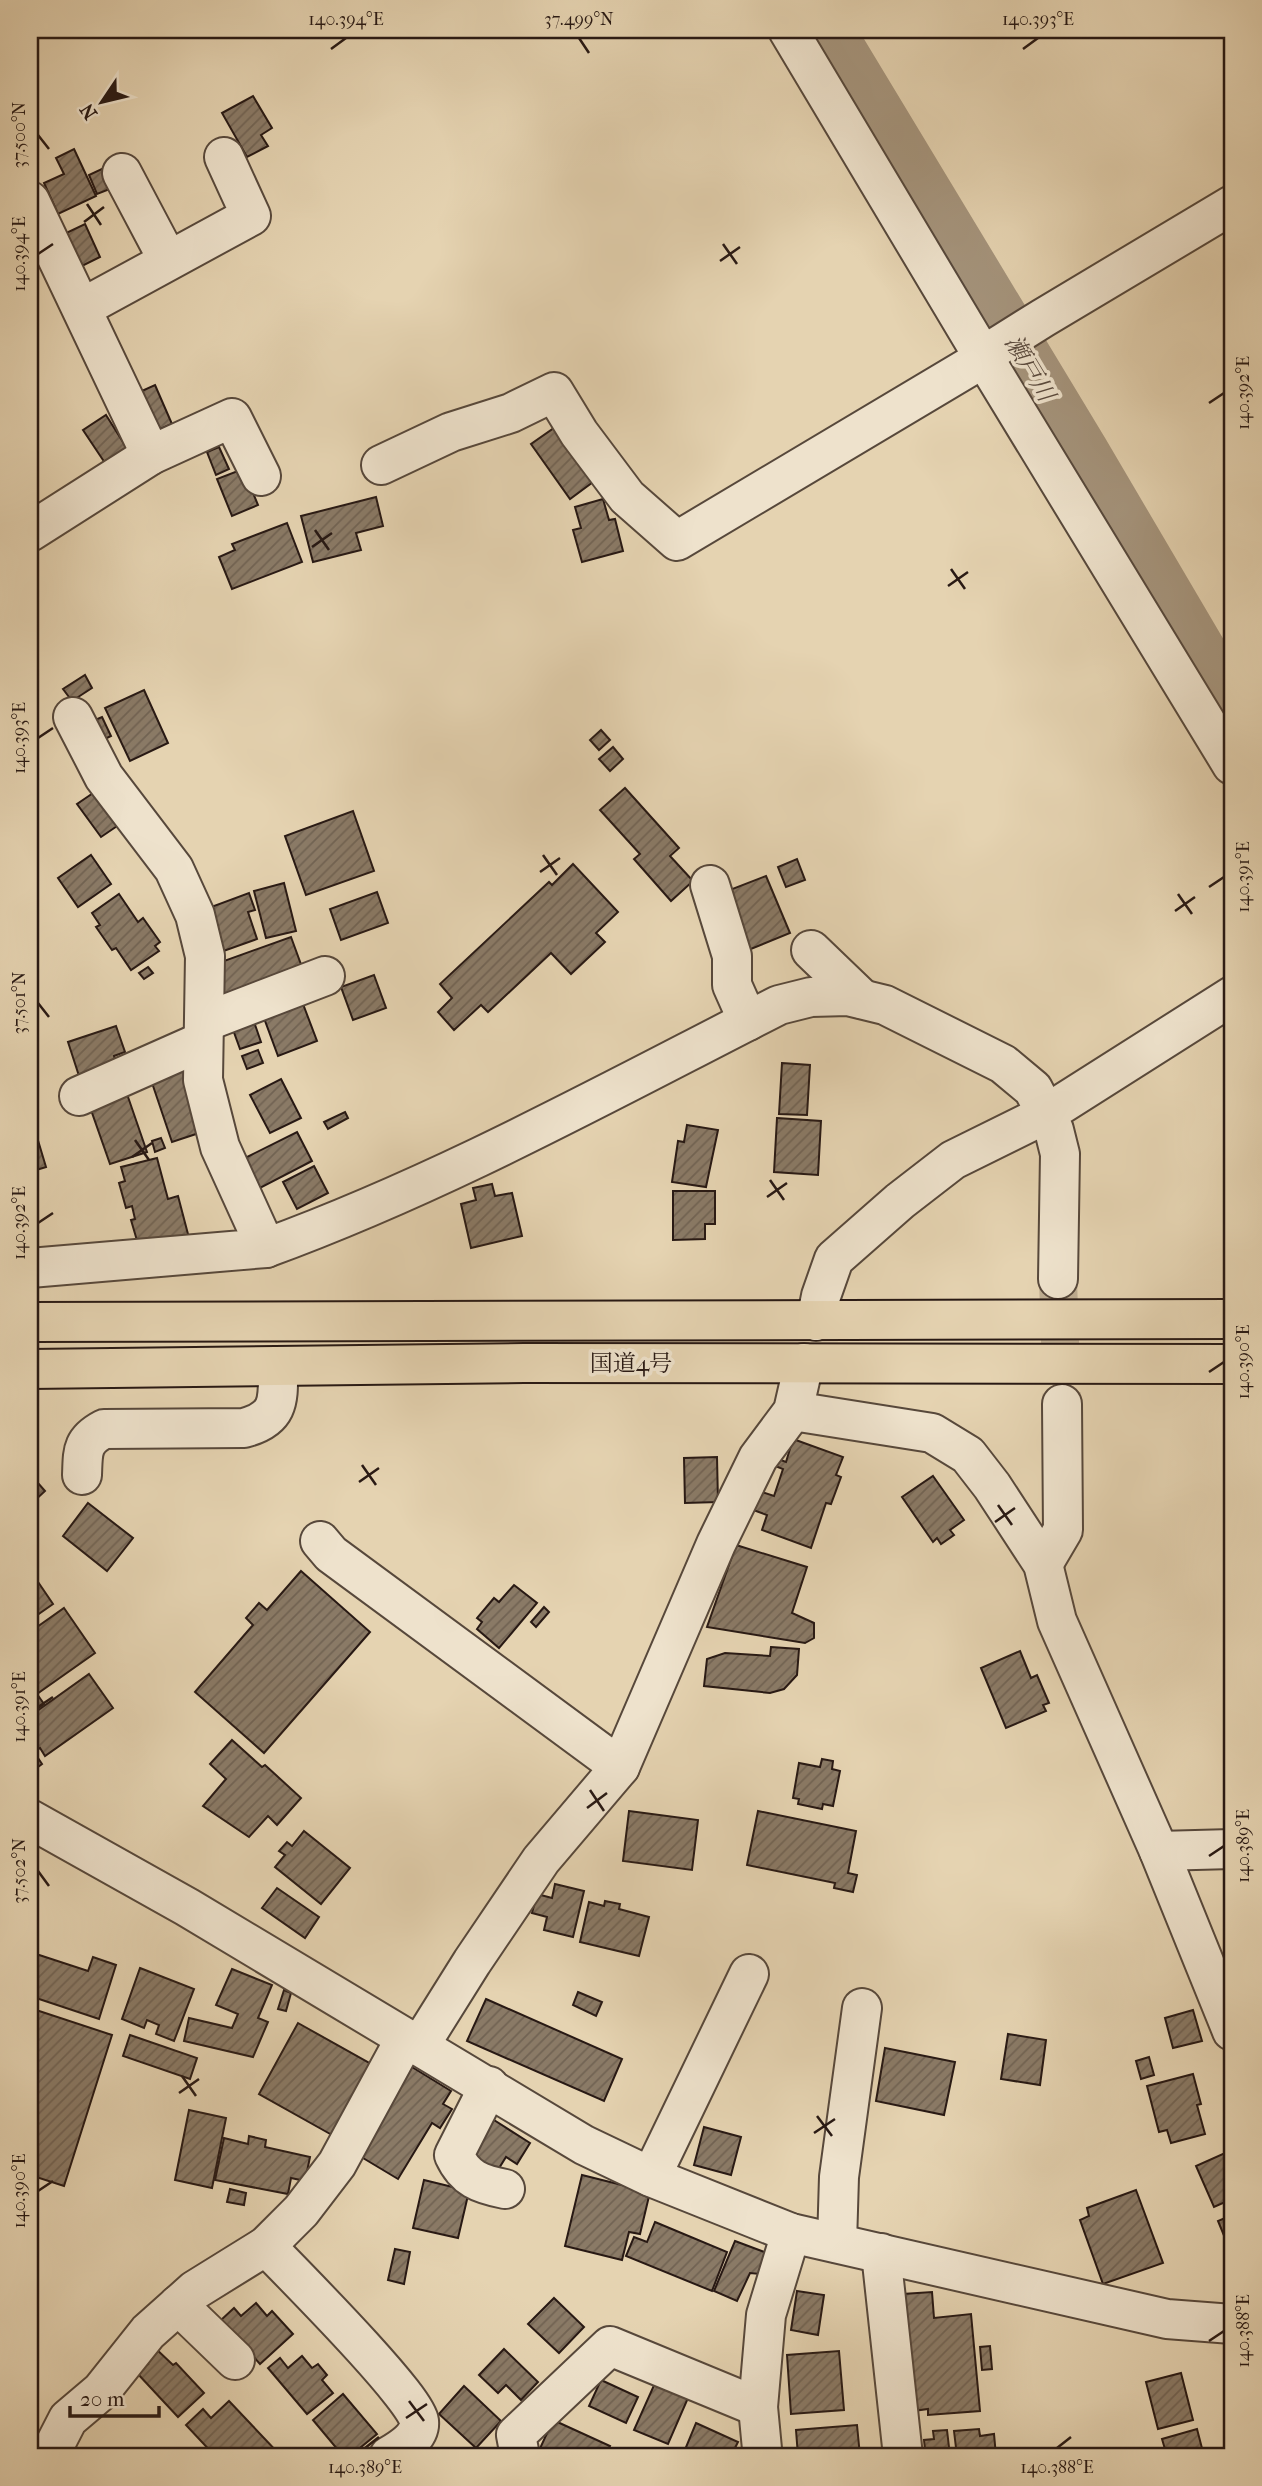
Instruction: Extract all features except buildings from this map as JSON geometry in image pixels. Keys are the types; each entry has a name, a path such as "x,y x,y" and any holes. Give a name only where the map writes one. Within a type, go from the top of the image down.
{"highway":[{"name":"国道4号","path":"30,1322 1232,1319"},
{"name":"国道4号","path":"30,1369 804,1363 1232,1364"}],"street":[{"path":"788,30 990,353 1232,765"},
{"path":"82,308 251,216 223,157"},
{"path":"122,173 168,260"},
{"path":"30,201 151,455"},
{"path":"381,465 451,432 511,413 554,392 579,433 626,497 677,541 1232,205"},
{"path":"30,532 151,455 232,418 261,476"},
{"path":"73,717 104,777 173,869 195,915 205,956 203,1080 220,1147 266,1248"},
{"path":"710,885 732,957 732,985 748,1021"},
{"path":"811,950 862,999"},
{"path":"79,1096 204,1032 325,976"},
{"path":"30,1268 266,1248 354,1214 468,1163 779,1005 811,998 848,996 885,1004 1003,1064 1033,1089 1054,1130 1060,1154 1058,1279"},
{"path":"816,1321 821,1296 834,1259 900,1201 953,1160 1046,1114 1232,996"},
{"path":"49,2456 68,2418 101,2391 148,2332 195,2290 266,2245 301,2211 337,2164 413,2042 472,1962 541,1860 620,1767 722,1531 758,1458 793,1411 804,1363"},
{"path":"82,1475 85,1444 93,1435 104,1429 244,1427 259,1423 266,1419 278,1402 278,1367"},
{"path":"1043,1564 1063,1530 1062,1404"},
{"path":"793,1411 932,1433 968,1455 979,1468 1043,1564 1057,1621 1159,1851 1232,2031"},
{"path":"320,1541 331,1554 620,1767"},
{"path":"30,1819 187,1907 584,2145 651,2177 791,2233 1167,2319 1232,2324"},
{"path":"1159,1851 1232,1849"},
{"path":"651,2177 749,1974"},
{"path":"837,2243 839,2176 862,2008"},
{"path":"489,2086 454,2155 460,2168 470,2178 478,2183 505,2189"},
{"path":"760,2456 762,2449 758,2407 766,2315 791,2233"},
{"path":"266,2245 346,2329 412,2404 419,2421 417,2432 404,2448 389,2456"},
{"path":"881,2253 903,2456"},
{"path":"178,2305 235,2360"},
{"path":"520,2456 516,2435 610,2346 758,2407"}],"waterway":[{"name":"瀬戸川","path":"827,30 1082,452 1232,707"}],"tunnel":[{"path":"1058,1279 1062,1404"}]}
